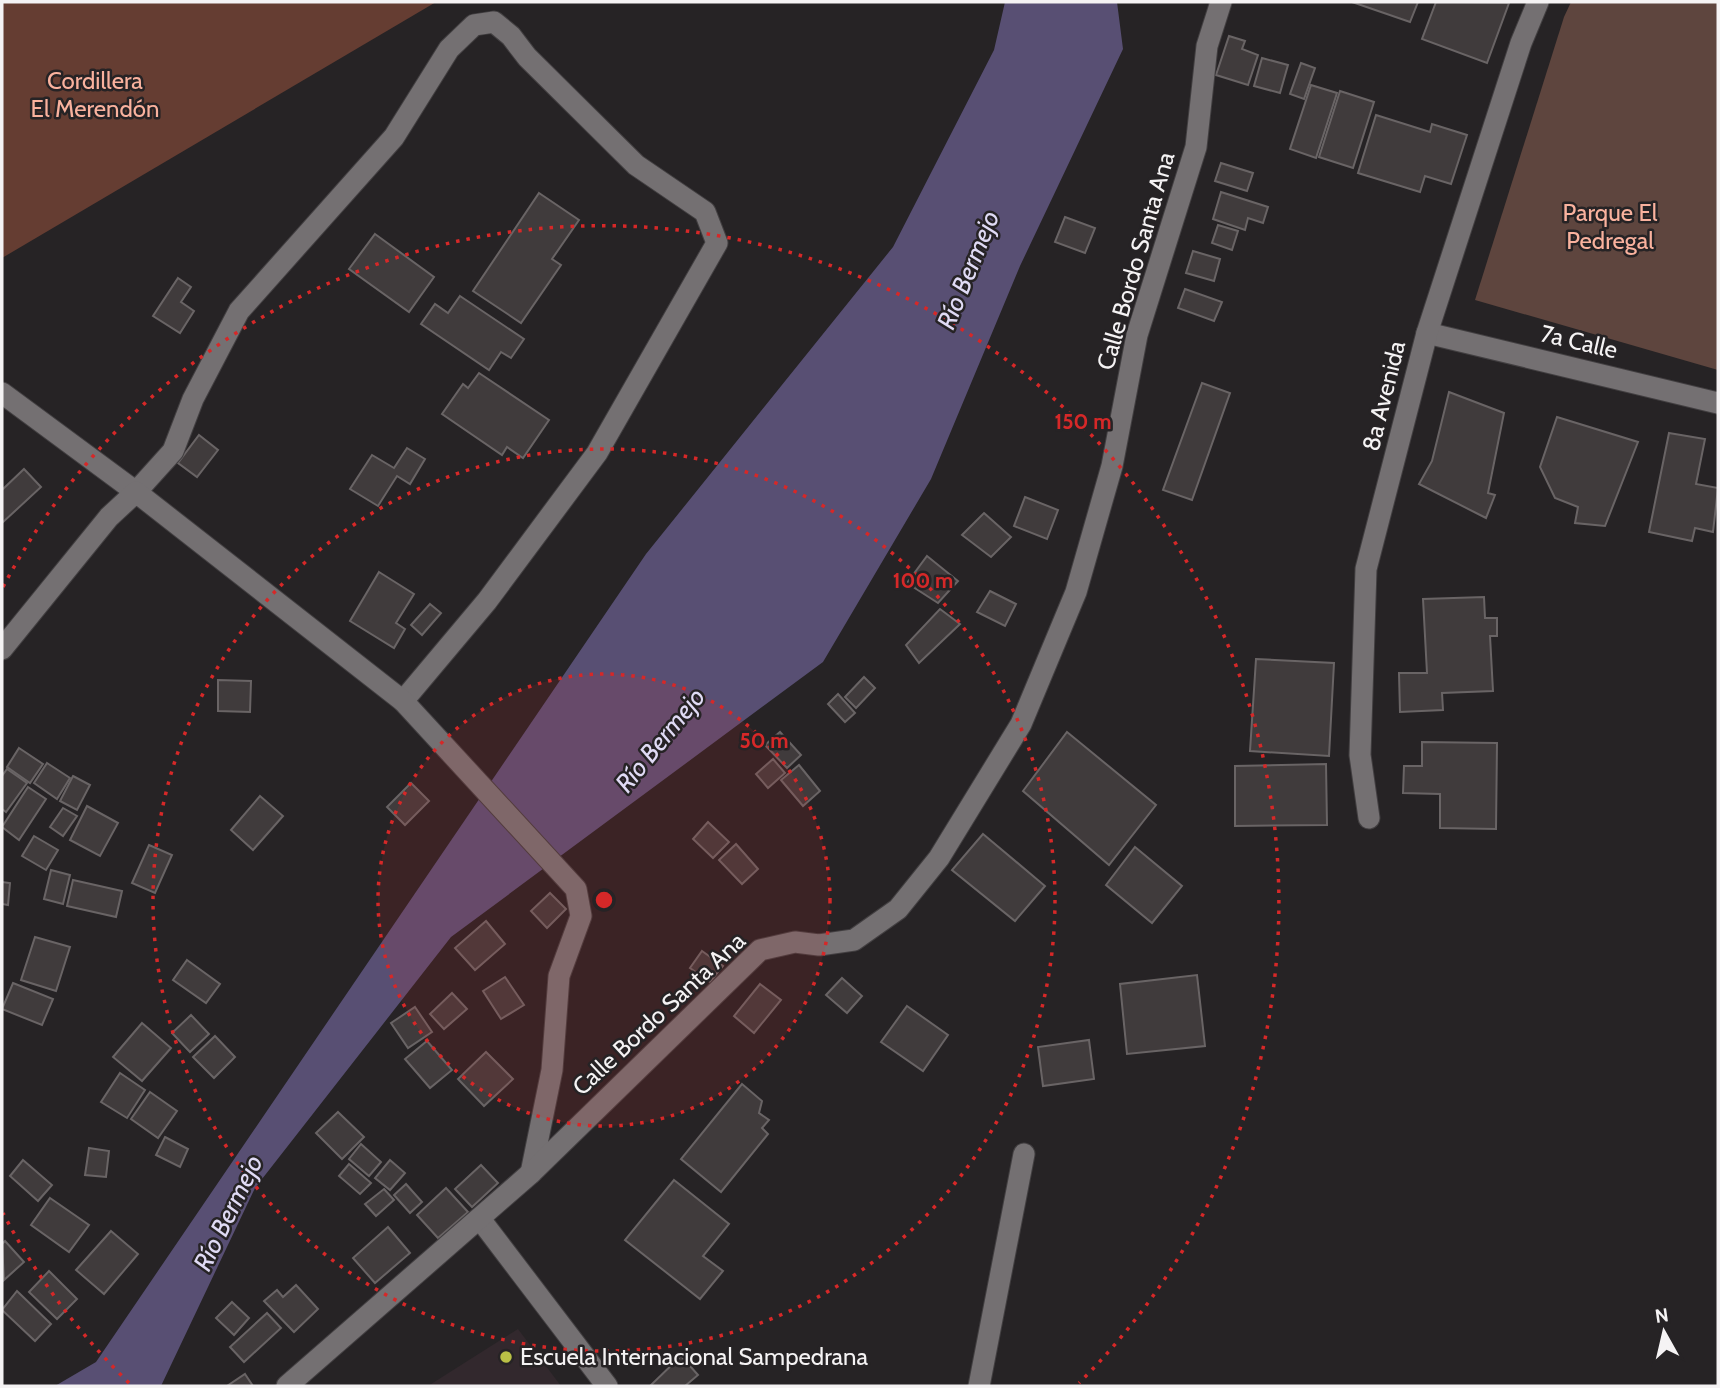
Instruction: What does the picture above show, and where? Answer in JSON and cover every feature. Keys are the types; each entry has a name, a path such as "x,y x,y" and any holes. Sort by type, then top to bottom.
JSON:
{"street":[{"name":"Calle Bordo Santa Ana","path":"287,1386 531,1173 760,950 795,942 819,945 854,940 898,909 939,859 1021,724 1076,592 1112,466 1137,335 1196,146 1207,46 1221,2"},
{"name":"8a Avenida","path":"1369,818 1360,755 1366,569 1427,333 1521,43 1538,2"},
{"path":"2,649 109,517 136,492 173,450 193,399 239,311 394,137 449,49 474,25 494,22 511,36 527,57 636,165 705,212 717,243 597,453 487,601 403,701"},
{"name":"7a Calle","path":"1427,333 1718,403"},
{"path":"2,393 136,492 403,701 576,889 581,916 559,976 552,1070 531,1173"},
{"path":"979,1386 1024,1154"},
{"path":"480,1219 607,1386"}],"shaded area":[{"name":"Escuela Internacional Sampedrana","path":"518,1329 561,1386 428,1386"}],"green space":[{"name":"Cordillera El Merendón","path":"2,2 436,2 2,258"},
{"name":"Parque El Pedregal","path":"1571,2 1718,2 1718,370 1475,300"}],"water":[{"name":"Río Bermejo","path":"1005,2 1117,2 1123,49 1020,266 931,479 823,662 451,937 255,1188 161,1386 55,1386 96,1362 646,554 893,247 994,50"}],"building":[{"path":"1352,2 1418,2 1410,22"},
{"path":"1436,2 1509,3 1487,63 1422,39"},
{"path":"1229,36 1245,41 1242,49 1258,55 1248,85 1216,75"},
{"path":"1262,58 1288,65 1280,93 1254,86"},
{"path":"1301,63 1315,68 1304,99 1290,94"},
{"path":"1311,85 1337,93 1316,158 1290,149"},
{"path":"1340,91 1374,102 1353,168 1319,157"},
{"path":"1376,115 1430,132 1432,124 1467,135 1451,184 1425,176 1420,192 1358,173"},
{"path":"1221,163 1253,173 1247,191 1215,181"},
{"path":"1221,192 1268,207 1263,223 1248,218 1245,230 1213,219"},
{"path":"539,193 579,220 552,259 561,265 521,323 473,291"},
{"path":"1065,217 1095,228 1085,253 1055,242"},
{"path":"1218,225 1238,231 1232,250 1212,243"},
{"path":"375,234 434,277 409,312 349,269"},
{"path":"1193,251 1220,259 1214,281 1186,273"},
{"path":"178,278 191,287 181,302 194,311 180,333 153,316"},
{"path":"1185,289 1222,302 1214,321 1178,308"},
{"path":"460,296 524,339 511,358 501,352 489,370 421,324 435,304 448,313"},
{"path":"479,373 549,420 523,458 507,447 502,455 442,414 463,384 468,388"},
{"path":"1202,383 1230,393 1192,500 1163,490"},
{"path":"1449,392 1504,413 1488,493 1495,495 1486,518 1419,484 1432,461"},
{"path":"1557,417 1638,442 1605,526 1575,523 1578,507 1555,498 1540,467"},
{"path":"1669,433 1705,439 1696,484 1718,488 1713,532 1695,528 1692,541 1649,532"},
{"path":"199,435 218,450 197,477 178,463"},
{"path":"407,448 425,459 410,484 397,476 378,506 350,489 372,455 394,468"},
{"path":"24,469 41,487 2,523 2,490"},
{"path":"1025,497 1058,510 1047,539 1014,526"},
{"path":"984,513 1011,537 991,557 962,535"},
{"path":"927,556 958,581 938,603 907,583"},
{"path":"379,572 414,594 396,623 405,629 394,648 350,621"},
{"path":"990,591 1016,604 1005,626 977,612"},
{"path":"1484,597 1485,618 1497,618 1497,636 1490,636 1493,691 1442,693 1443,710 1400,712 1399,673 1427,673 1423,599"},
{"path":"430,604 441,613 422,635 411,625"},
{"path":"940,609 960,624 919,663 906,645"},
{"path":"1256,659 1334,663 1329,756 1250,751"},
{"path":"864,677 875,688 856,708 845,697"},
{"path":"218,680 251,681 250,712 218,711"},
{"path":"838,694 855,713 845,722 828,704"},
{"path":"780,732 801,755 787,768 765,745"},
{"path":"1067,732 1156,805 1109,865 1023,791"},
{"path":"1422,742 1497,743 1496,829 1440,828 1440,794 1403,793 1404,766 1422,766"},
{"path":"19,748 43,764 30,783 7,767"},
{"path":"773,759 785,773 768,788 756,774"},
{"path":"47,763 70,778 57,799 34,783"},
{"path":"1326,764 1327,825 1235,826 1235,766"},
{"path":"799,765 820,791 803,806 781,780"},
{"path":"7,769 27,783 6,812 2,809 2,776"},
{"path":"73,776 90,785 77,810 60,801"},
{"path":"411,783 429,801 405,825 387,807"},
{"path":"28,787 46,799 19,840 2,827"},
{"path":"260,796 283,816 253,850 231,830"},
{"path":"87,806 118,823 100,856 70,840"},
{"path":"63,808 77,816 63,836 50,827"},
{"path":"708,822 729,842 713,858 693,839"},
{"path":"983,834 1045,886 1015,921 952,870"},
{"path":"34,836 58,850 46,870 22,856"},
{"path":"736,844 758,869 742,884 719,860"},
{"path":"149,845 172,855 155,893 132,883"},
{"path":"1135,847 1182,886 1152,923 1106,885"},
{"path":"51,870 70,875 63,904 44,899"},
{"path":"73,880 122,891 116,917 67,906"},
{"path":"2,882 10,883 8,905 2,904"},
{"path":"550,893 566,909 547,928 531,911"},
{"path":"486,921 505,944 475,970 455,948"},
{"path":"35,937 70,947 56,991 21,980"},
{"path":"702,951 723,966 710,982 690,968"},
{"path":"187,960 220,984 206,1003 173,980"},
{"path":"1197,975 1205,1046 1127,1054 1120,984"},
{"path":"505,977 524,1005 501,1019 483,991"},
{"path":"842,978 862,996 847,1013 826,995"},
{"path":"13,983 53,999 42,1025 2,1009"},
{"path":"760,984 781,1000 754,1033 734,1016"},
{"path":"452,993 467,1009 444,1029 430,1014"},
{"path":"907,1006 948,1035 923,1071 881,1042"},
{"path":"415,1007 432,1032 408,1048 391,1023"},
{"path":"191,1015 209,1034 190,1052 172,1033"},
{"path":"142,1023 171,1048 142,1081 113,1057"},
{"path":"215,1036 235,1057 214,1078 193,1057"},
{"path":"1089,1040 1094,1079 1043,1086 1038,1047"},
{"path":"427,1041 452,1070 430,1088 405,1059"},
{"path":"486,1052 513,1079 484,1106 458,1079"},
{"path":"120,1073 145,1090 127,1118 101,1102"},
{"path":"742,1084 762,1101 759,1113 769,1120 762,1128 768,1134 721,1192 681,1159"},
{"path":"150,1092 177,1111 158,1138 131,1119"},
{"path":"338,1112 364,1137 342,1159 316,1133"},
{"path":"165,1137 188,1149 180,1167 156,1155"},
{"path":"361,1144 381,1162 369,1176 349,1159"},
{"path":"89,1148 109,1151 106,1177 85,1175"},
{"path":"23,1160 52,1185 38,1201 10,1176"},
{"path":"390,1160 405,1173 390,1190 375,1178"},
{"path":"349,1164 371,1183 360,1194 339,1176"},
{"path":"481,1165 498,1183 472,1207 455,1189"},
{"path":"674,1180 729,1224 703,1256 723,1271 700,1299 625,1240"},
{"path":"406,1184 422,1202 410,1213 394,1195"},
{"path":"446,1188 468,1212 438,1238 417,1215"},
{"path":"384,1189 394,1200 376,1216 365,1204"},
{"path":"50,1198 89,1225 69,1252 31,1225"},
{"path":"388,1227 410,1253 375,1283 353,1258"},
{"path":"111,1231 138,1254 104,1294 76,1270"},
{"path":"5,1241 24,1262 4,1280 2,1244"},
{"path":"49,1271 77,1299 57,1319 29,1292"},
{"path":"296,1285 318,1309 294,1332 264,1301 277,1290 283,1297"},
{"path":"17,1291 51,1324 35,1341 2,1310"},
{"path":"232,1302 249,1318 234,1335 216,1318"},
{"path":"267,1313 281,1328 244,1362 230,1347"},
{"path":"681,1356 698,1375 685,1386 650,1386"},
{"path":"245,1374 253,1386 227,1386"}],"place":[{"name":"Escuela Internacional Sampedrana","path":"506,1357"}]}
